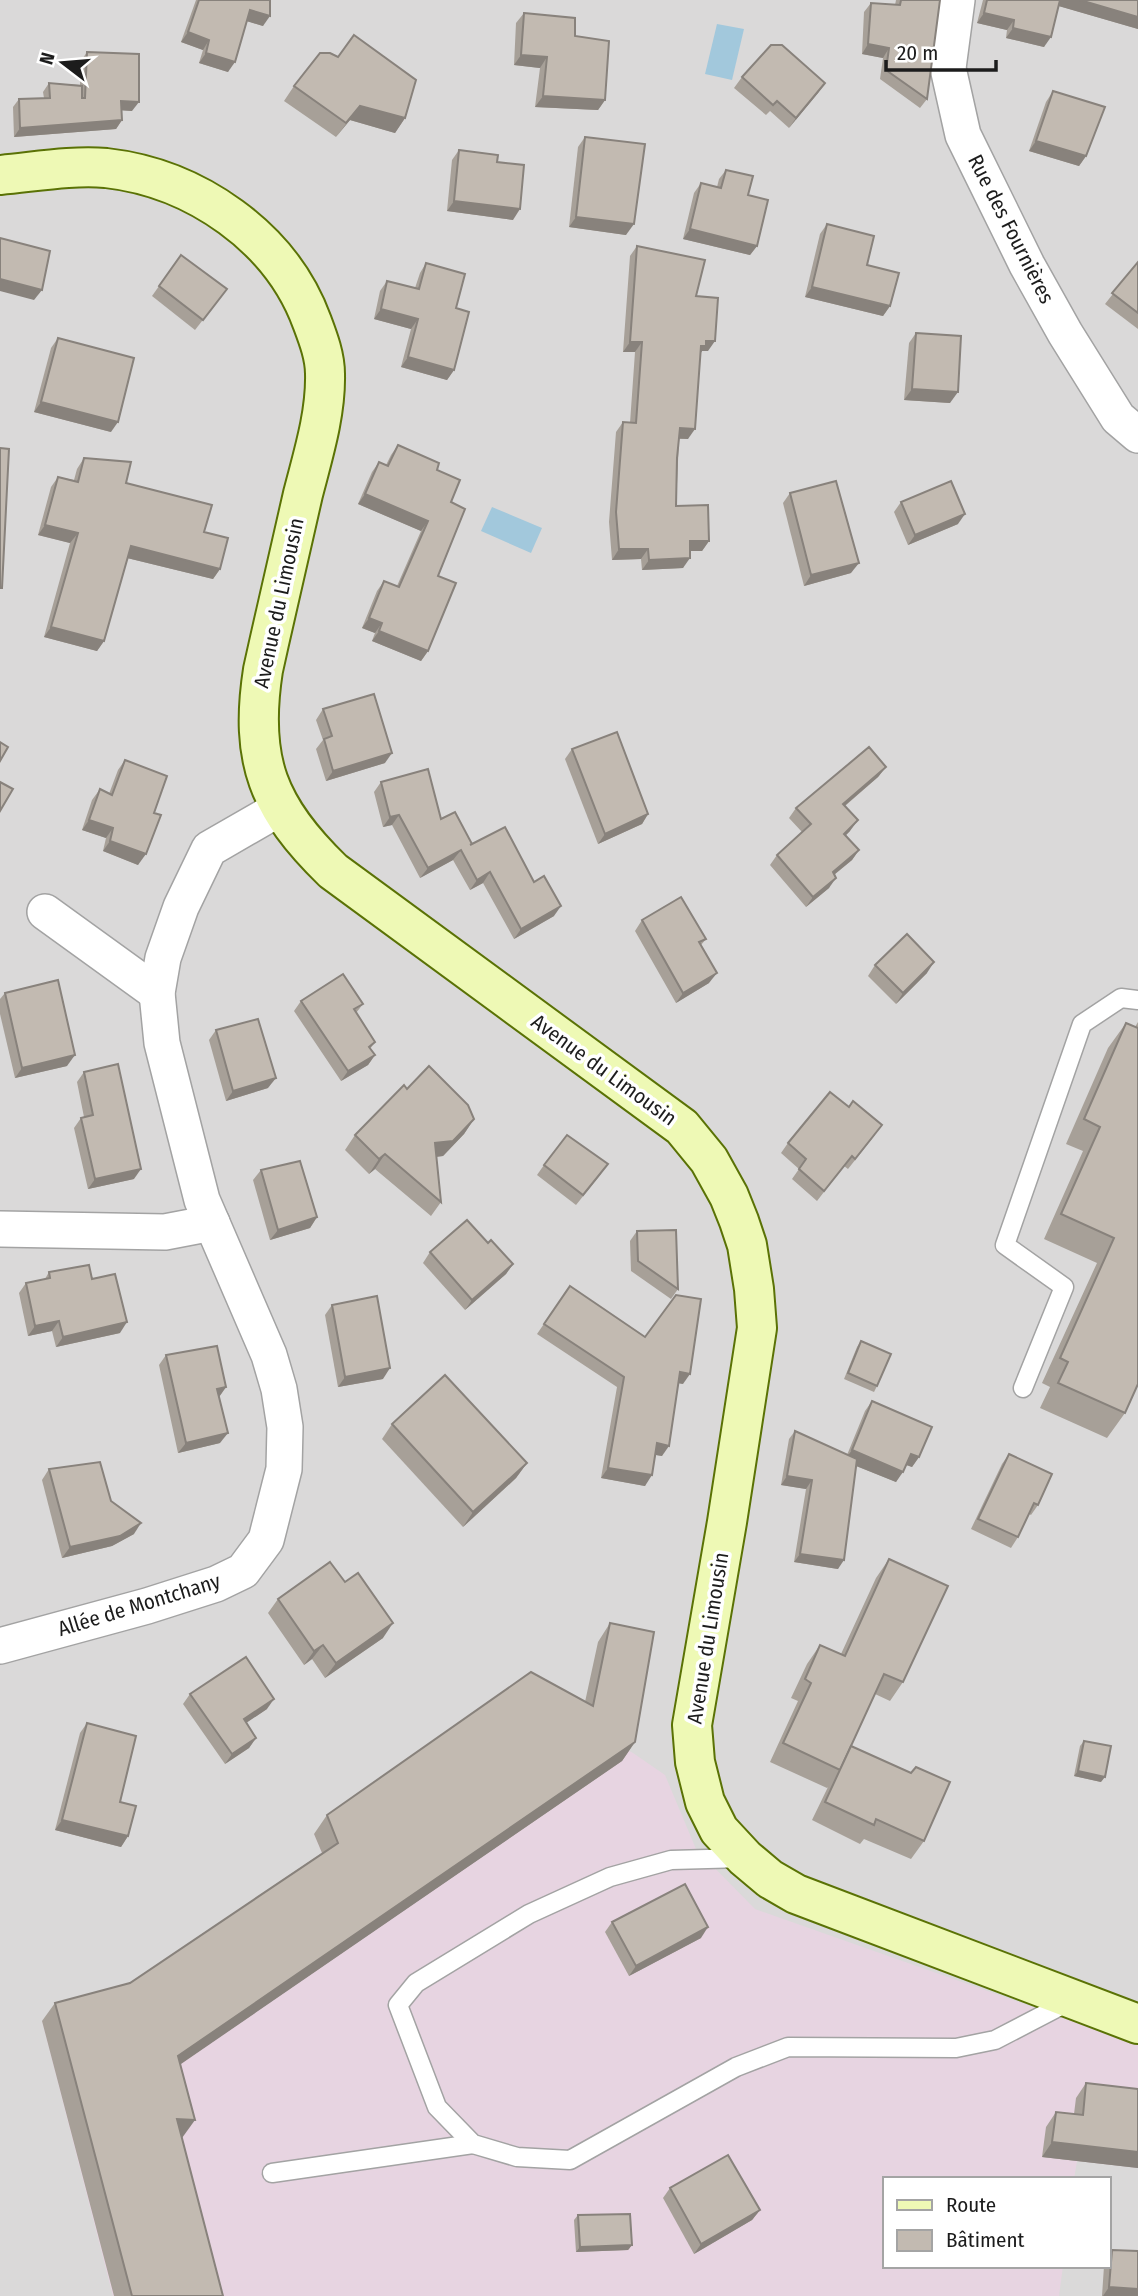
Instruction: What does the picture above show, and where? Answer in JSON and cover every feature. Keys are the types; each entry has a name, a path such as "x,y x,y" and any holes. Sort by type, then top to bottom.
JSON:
{"main road":[{"name":"Avenue du Limousin","path":"0,175 105,168 159,178 211,202 258,240 279,263 297,289 310,315 319,341 325,373 320,423 257,706 261,757 280,808 303,842 333,871 682,1127 709,1160 729,1196 747,1245 757,1328 692,1725 695,1762 705,1802 719,1830 770,1879 796,1894 1138,2024"}],"street":[{"name":"Rue des Fournières","path":"957,0 948,68 963,135 1027,265 1065,333 1118,418 1138,435"},
{"name":"Allée de Montchany","path":"0,1646 216,1584 243,1571 266,1539 284,1469 285,1427 279,1389 269,1355 202,1200 162,1043 157,993 163,958 181,907 209,849 280,808"},
{"path":"44,912 157,993"},
{"path":"0,1229 164,1232 212,1223"}],"lane":[{"path":"1023,1388 1064,1287 1005,1245 1082,1024 1121,998 1138,1000"},
{"path":"472,2144 438,2107 406,2030 398,2005 416,1983 529,1914 610,1877 671,1860 746,1858"},
{"path":"272,2173 472,2144 517,2157 570,2160 736,2067 788,2047 956,2048 995,2040 1073,1999"}],"shaded area":[{"path":"0,0 1138,0 1138,2296 0,2296"},
{"path":"518,1690 633,1753 665,1775 696,1849 755,1909 1138,2044 1138,2168 1077,2161 1074,2177 883,2177 883,2268 1063,2268 1059,2296 113,2296 42,2021 125,1996 325,1861 314,1834"}],"water":[{"path":"717,24 744,29 732,80 705,74"},
{"path":"492,507 542,528 531,553 481,531"}],"building":[{"path":"199,0 270,0 270,16 250,10 235,62 206,53 209,40 188,32"},
{"path":"901,0 940,0 927,99 886,70 889,48 868,44 871,3 900,5"},
{"path":"987,0 1060,0 1051,37 1013,28 1014,20 984,13"},
{"path":"1080,0 1138,0 1138,17"},
{"path":"524,13 575,18 575,36 609,41 605,100 543,96 547,57 521,55"},
{"path":"354,35 416,80 405,118 360,106 346,123 294,86 320,53 330,53 338,57"},
{"path":"771,45 782,45 825,83 796,118 777,101 773,105 742,77"},
{"path":"87,52 139,54 139,102 121,101 122,120 20,128 19,99 50,98 49,83 82,86 82,98 85,98"},
{"path":"1053,91 1105,107 1086,156 1036,141"},
{"path":"585,137 645,144 634,224 576,217"},
{"path":"459,150 498,155 497,162 524,165 520,209 454,201"},
{"path":"726,170 753,176 748,195 768,200 757,246 690,229 701,183 721,188"},
{"path":"827,224 874,236 867,265 899,273 890,306 812,287"},
{"path":"0,238 50,251 42,290 0,279"},
{"path":"637,246 705,260 696,296 718,298 715,341 706,341 706,346 701,346 695,429 680,428 676,506 708,505 709,541 690,541 690,558 649,560 648,549 619,549 616,512 623,422 636,423 642,342 630,342"},
{"path":"181,255 227,289 203,320 159,286"},
{"path":"1138,262 1138,313 1112,293"},
{"path":"426,263 465,274 456,308 469,312 454,370 408,357 418,319 381,309 387,281 419,289"},
{"path":"916,333 961,336 958,392 912,389"},
{"path":"58,338 134,358 118,422 41,402"},
{"path":"398,445 439,463 437,470 460,480 451,502 465,509 438,576 456,583 428,651 379,631 382,623 369,618 384,581 399,587 428,521 365,494 379,462 388,466"},
{"path":"0,448 9,449 2,588 0,588"},
{"path":"84,458 131,462 126,483 212,505 204,532 228,538 220,569 131,546 104,641 51,627 78,533 45,525 58,477 78,482"},
{"path":"836,481 859,563 811,575 790,493"},
{"path":"951,481 965,514 915,535 901,502"},
{"path":"374,694 392,753 333,771 324,739 332,736 323,709"},
{"path":"617,732 648,814 605,834 572,749"},
{"path":"0,742 8,747 0,761"},
{"path":"869,747 886,767 843,804 858,820 844,834 859,850 833,872 836,878 813,897 777,855 811,824 796,808"},
{"path":"125,760 167,776 154,813 161,815 146,854 110,841 113,828 89,820 100,789 112,795"},
{"path":"428,769 441,819 455,812 472,844 505,827 534,882 544,876 561,906 521,929 490,872 477,880 461,850 428,868 399,815 390,817 381,782"},
{"path":"0,782 13,789 0,811"},
{"path":"681,897 706,939 699,942 717,973 683,993 642,920"},
{"path":"907,934 934,962 903,993 875,965"},
{"path":"343,974 363,1004 354,1009 375,1042 369,1047 375,1055 348,1071 301,1001"},
{"path":"58,980 75,1055 22,1068 5,993"},
{"path":"258,1019 276,1078 233,1091 216,1030"},
{"path":"1126,1023 1138,1028 1138,1384 1125,1413 1058,1383 1068,1362 1060,1358 1114,1238 1061,1214 1100,1127 1084,1119"},
{"path":"118,1064 141,1169 95,1179 81,1118 93,1115 84,1072"},
{"path":"429,1066 468,1105 474,1119 453,1141 435,1143 441,1202 385,1154 379,1159 355,1135 404,1085 407,1089"},
{"path":"830,1092 849,1107 853,1101 882,1125 855,1159 852,1156 824,1191 799,1169 806,1159 788,1143"},
{"path":"567,1135 608,1164 583,1195 544,1165"},
{"path":"300,1161 317,1217 278,1230 261,1170"},
{"path":"467,1220 488,1243 491,1240 513,1264 472,1300 430,1252"},
{"path":"676,1230 678,1289 638,1261 637,1231"},
{"path":"89,1265 92,1279 115,1274 127,1322 63,1337 59,1321 35,1326 26,1283 50,1278 49,1272"},
{"path":"570,1286 645,1337 676,1295 701,1299 690,1374 680,1372 669,1446 657,1443 652,1475 608,1468 624,1377 544,1324"},
{"path":"377,1296 390,1368 345,1377 332,1305"},
{"path":"861,1341 891,1354 877,1386 848,1373"},
{"path":"217,1346 226,1387 217,1389 228,1433 186,1443 166,1355"},
{"path":"445,1375 527,1463 473,1512 392,1424"},
{"path":"872,1401 932,1427 919,1457 911,1454 903,1472 852,1450"},
{"path":"795,1431 857,1459 844,1560 800,1554 812,1480 787,1476"},
{"path":"1009,1454 1052,1474 1038,1505 1034,1503 1018,1537 978,1519"},
{"path":"100,1462 111,1501 141,1523 120,1536 70,1547 49,1469"},
{"path":"889,1559 948,1586 903,1682 884,1674 840,1770 783,1743 811,1683 805,1679 820,1645 845,1656"},
{"path":"330,1562 345,1582 358,1573 393,1623 336,1663 323,1645 314,1651 278,1599"},
{"path":"610,1623 654,1632 635,1742 178,2056 195,2120 177,2119 223,2296 132,2296 55,2003 130,1983 338,1843 327,1815 531,1672 593,1706"},
{"path":"246,1657 274,1699 244,1719 256,1738 232,1754 190,1694"},
{"path":"87,1723 136,1736 120,1802 136,1806 128,1836 62,1820"},
{"path":"1084,1741 1111,1746 1105,1777 1078,1771"},
{"path":"851,1746 911,1773 916,1767 950,1782 924,1841 876,1819 874,1825 825,1802"},
{"path":"685,1884 708,1927 636,1966 612,1922"},
{"path":"1086,2083 1138,2089 1138,2152 1052,2142 1056,2112 1083,2115"},
{"path":"728,2155 760,2210 701,2244 670,2188"},
{"path":"630,2214 632,2245 580,2247 578,2215"},
{"path":"1112,2250 1138,2251 1138,2289 1109,2287"}]}
